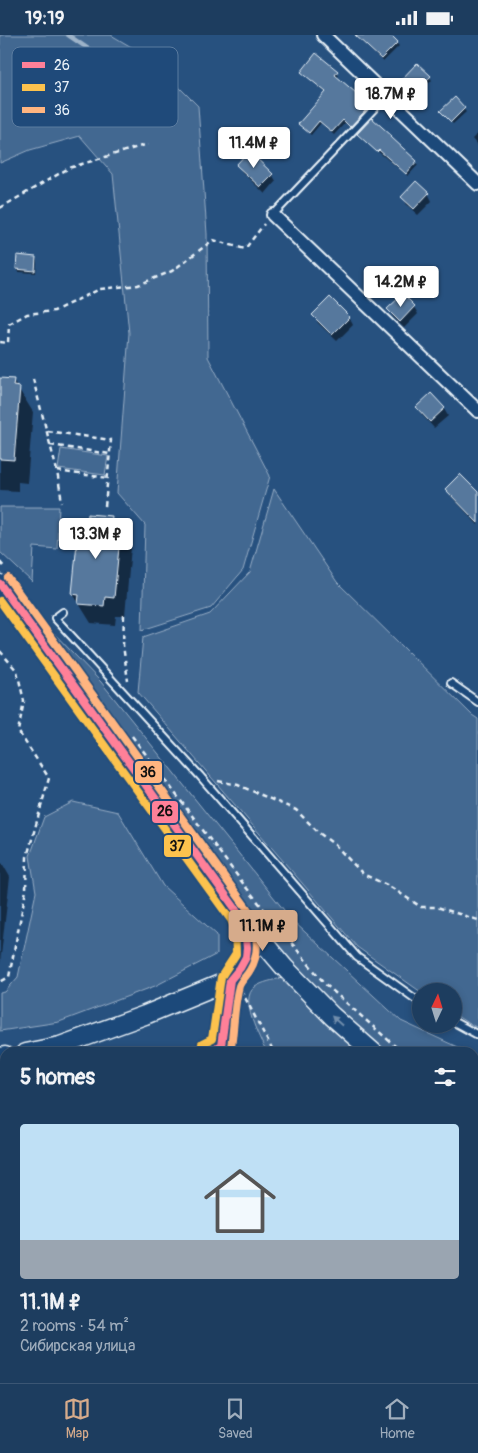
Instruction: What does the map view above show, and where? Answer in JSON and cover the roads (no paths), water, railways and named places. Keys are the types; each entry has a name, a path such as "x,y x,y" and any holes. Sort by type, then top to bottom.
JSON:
{"main road":[{"path":"3,577 240,915 284,967 332,1016 367,1047"},
{"path":"55,1047 145,1015 232,978 246,957 248,948 245,927 240,915"}],"street":[{"path":"323,35 478,184"},
{"path":"273,215 478,411"}],"lane":[{"path":"273,215 386,96"},
{"path":"63,612 55,618 200,776 357,957 412,997"},
{"path":"451,683 478,702"},
{"path":"219,1047 221,1046 232,978"},
{"path":"462,1026 478,1035"}],"waterway":[{"path":"68,35 86,47"}]}
